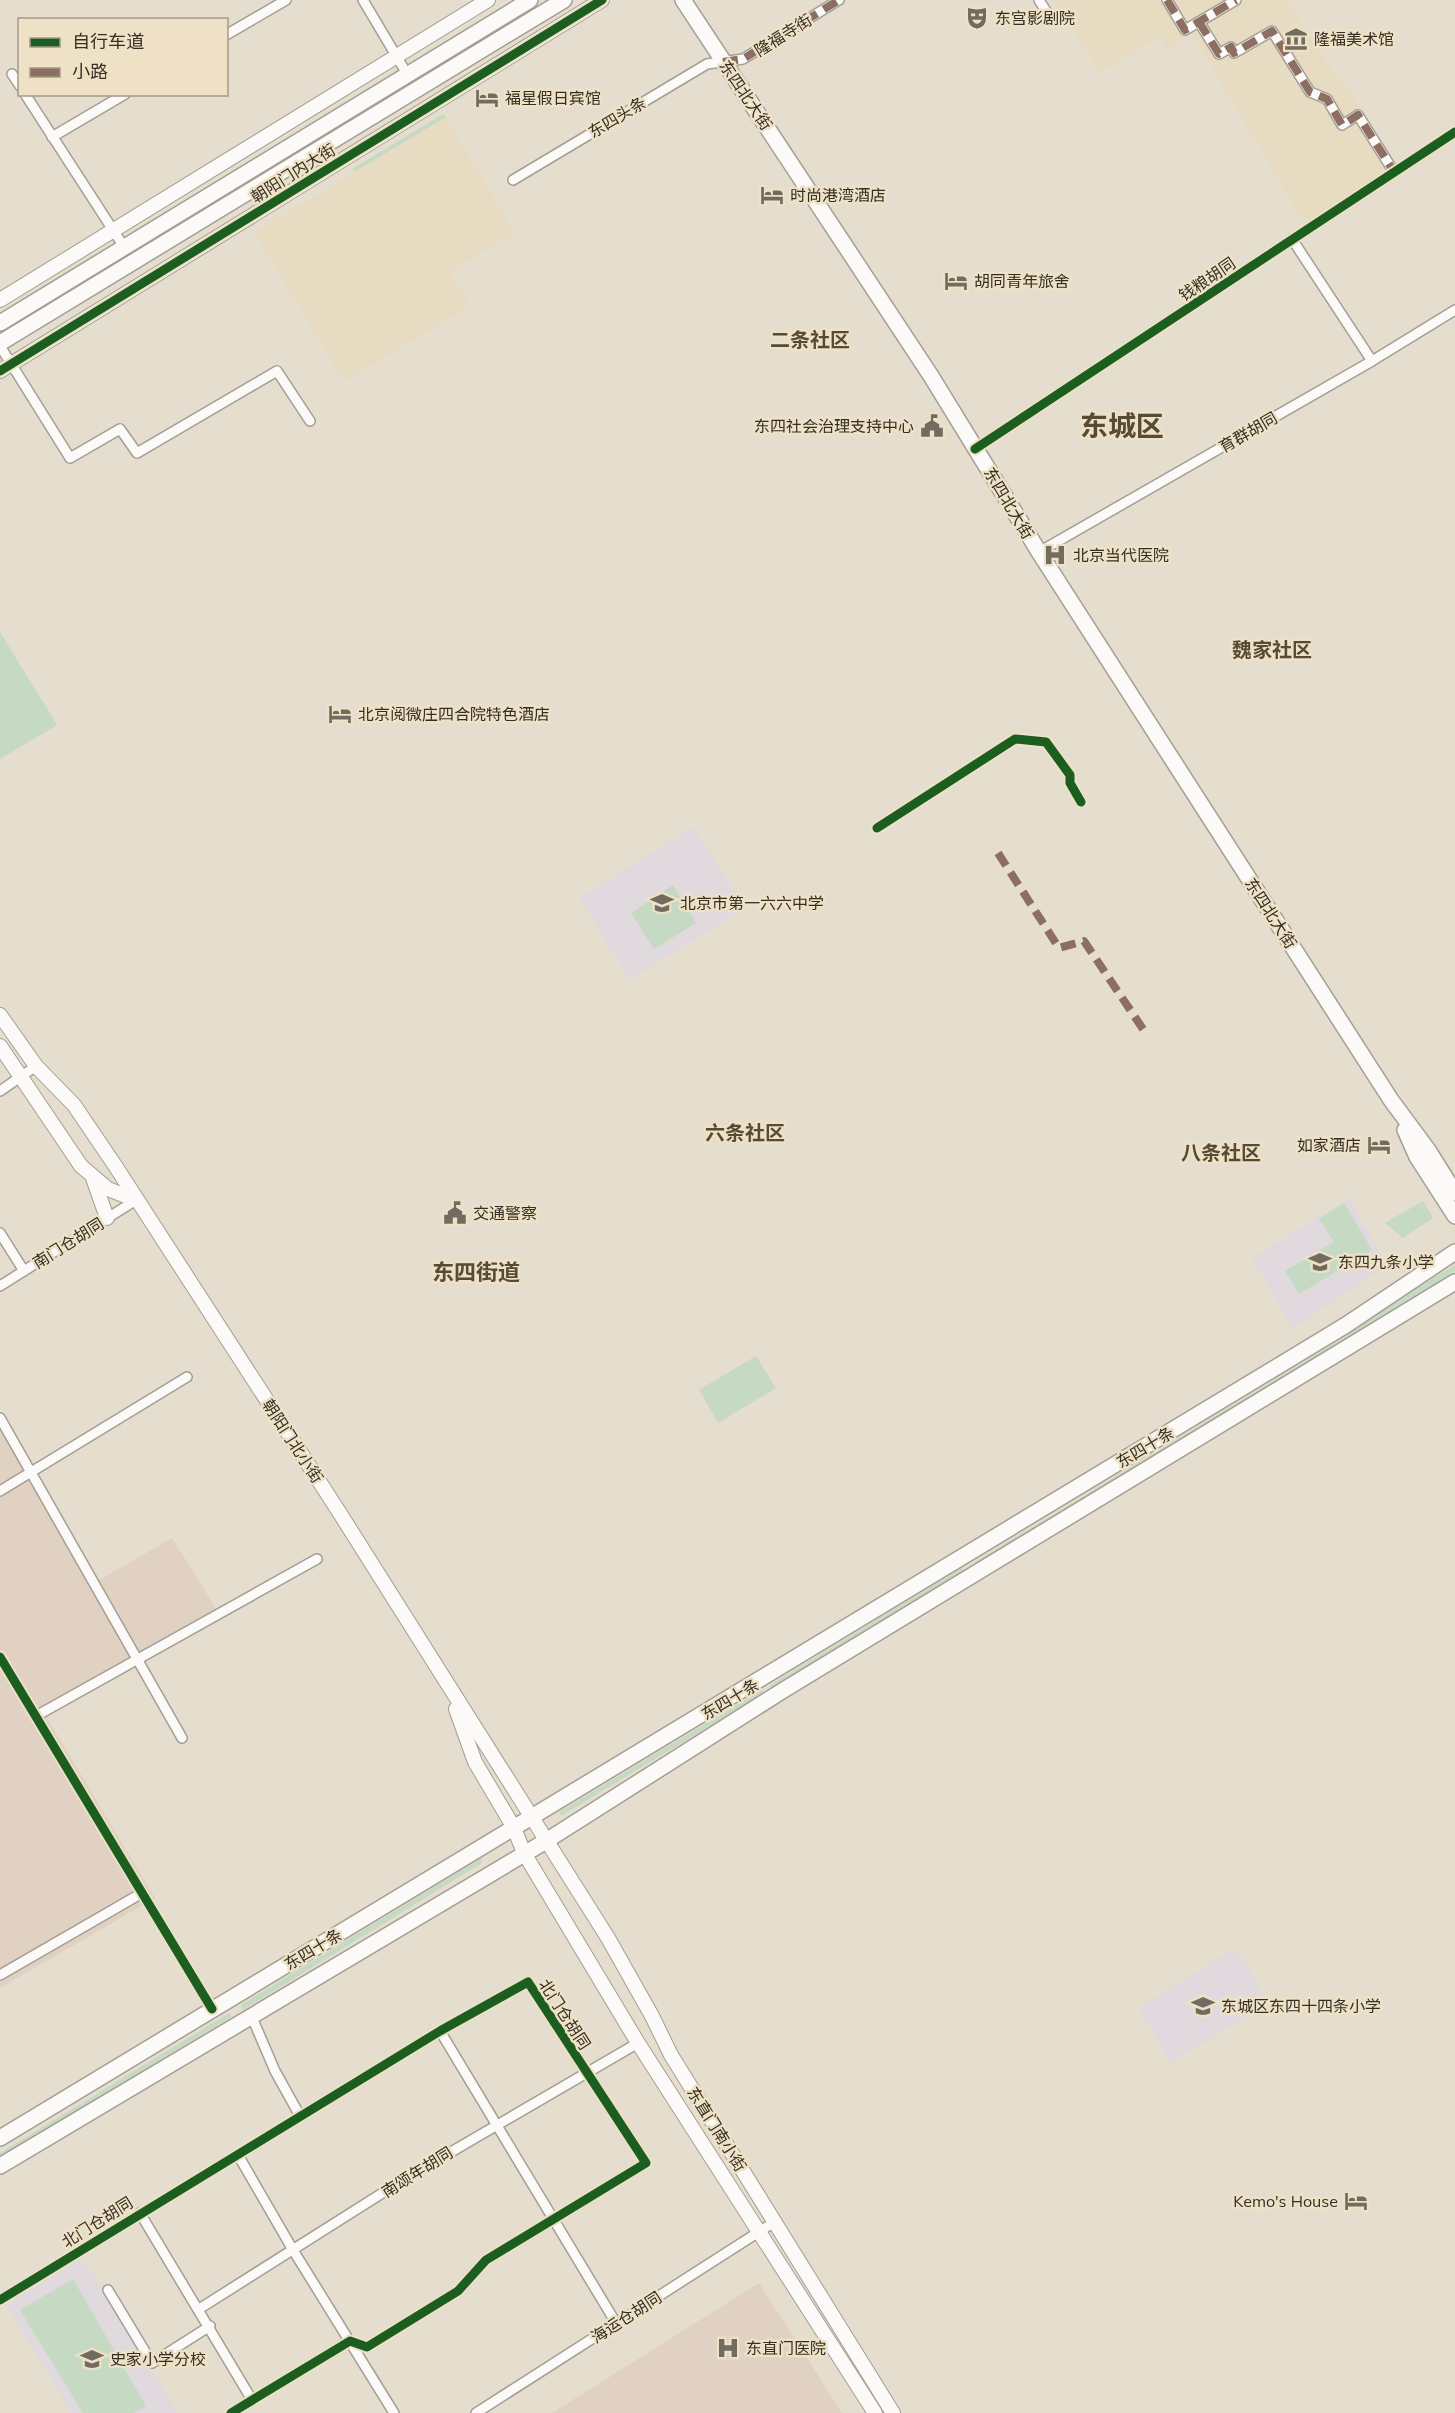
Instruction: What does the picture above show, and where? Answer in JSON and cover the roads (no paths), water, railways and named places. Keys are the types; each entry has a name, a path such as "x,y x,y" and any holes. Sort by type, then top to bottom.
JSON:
{"main road":[{"path":"0,300 488,0"},
{"name":"朝阳门内大街","path":"0,323 530,0"},
{"name":"朝阳门内大街","path":"0,345 564,0"},
{"name":"朝阳门内大街","path":"6,368 602,0"},
{"name":"东四北大街","path":"683,0 932,376 1039,552 1391,1100 1428,1150 1455,1193"},
{"name":"朝阳门北小街","path":"0,1015 36,1066 74,1105 532,1818"},
{"path":"0,1046 74,1158 108,1189 136,1200"},
{"name":"东四北大街","path":"1391,1100 1417,1157 1455,1216"},
{"path":"92,1176 102,1200 106,1218"},
{"name":"东四十条","path":"0,2138 1336,1331 1455,1252"},
{"name":"东四十条","path":"0,2166 546,1841 782,1691 1455,1282"},
{"name":"朝阳门北小街","path":"447,1685 475,1762 514,1828 524,1853"},
{"name":"东直门南小街","path":"532,1818 613,1948 652,2016 671,2055 893,2413"},
{"name":"东直门南小街","path":"524,1853 638,2043 874,2413"}],"street":[{"path":"228,34 286,0"},
{"path":"363,0 407,74"},
{"name":"隆福寺街","path":"723,63 742,59 839,0"},
{"path":"1039,0 1046,11"},
{"path":"1167,0 1185,30 1236,0"},
{"path":"1199,22 1219,54 1231,47 1234,53 1272,31 1310,92 1326,99 1342,124 1359,115 1394,172"},
{"name":"东四头条","path":"513,180 707,63 723,63"},
{"path":"12,74 18,83"},
{"path":"26,96 124,247"},
{"path":"52,137 122,96"},
{"name":"钱粮胡同","path":"975,449 1455,132"},
{"path":"1292,239 1372,361"},
{"name":"育群胡同","path":"1039,552 1372,361 1455,310"},
{"path":"0,345 6,368 70,458 120,429 136,453 277,371 310,421"},
{"path":"0,1092 36,1066"},
{"name":"南门仓胡同","path":"0,1286 136,1200"},
{"path":"0,1233 24,1271"},
{"path":"0,1491 187,1377"},
{"path":"0,1418 33,1472 182,1738"},
{"path":"36,1716 317,1559"},
{"path":"0,1657 212,2009"},
{"path":"0,1975 142,1893"},
{"name":"北门仓胡同","path":"0,2300 440,2031 528,1982 646,2163 486,2260 458,2291 367,2347 350,2342 231,2413"},
{"path":"251,2015 275,2071 300,2116"},
{"path":"440,2031 552,2221 616,2323"},
{"name":"南颂年胡同","path":"199,2309 496,2124 638,2043"},
{"path":"238,2155 293,2250 394,2413"},
{"path":"140,2213 210,2326 252,2400"},
{"name":"海运仓胡同","path":"481,2412 776,2222"},
{"path":"108,2290 152,2363 210,2326"}],"place":[{"name":"东宫影剧院","path":"977,18"},
{"name":"隆福美术馆","path":"1296,39"},
{"name":"福星假日宾馆","path":"487,98"},
{"name":"时尚港湾酒店","path":"772,195"},
{"name":"胡同青年旅舍","path":"956,281"},
{"name":"东四社会治理支持中心","path":"932,426"},
{"name":"北京当代医院","path":"1055,555"},
{"name":"北京阅微庄四合院特色酒店","path":"340,714"},
{"name":"北京市第一六六中学","path":"662,903"},
{"name":"如家酒店","path":"1379,1145"},
{"name":"交通警察","path":"455,1213"},
{"name":"东四九条小学","path":"1320,1262"},
{"name":"东城区东四十四条小学","path":"1203,2006"},
{"name":"Kemo's House","path":"1356,2201"},
{"name":"东直门医院","path":"728,2348"},
{"name":"史家小学分校","path":"92,2359"}],"district":[{"name":"二条社区","path":"810,340"},
{"name":"东城区","path":"1122,426"},
{"name":"魏家社区","path":"1272,650"},
{"name":"六条社区","path":"745,1133"},
{"name":"八条社区","path":"1221,1153"},
{"name":"东四街道","path":"476,1272"}]}
